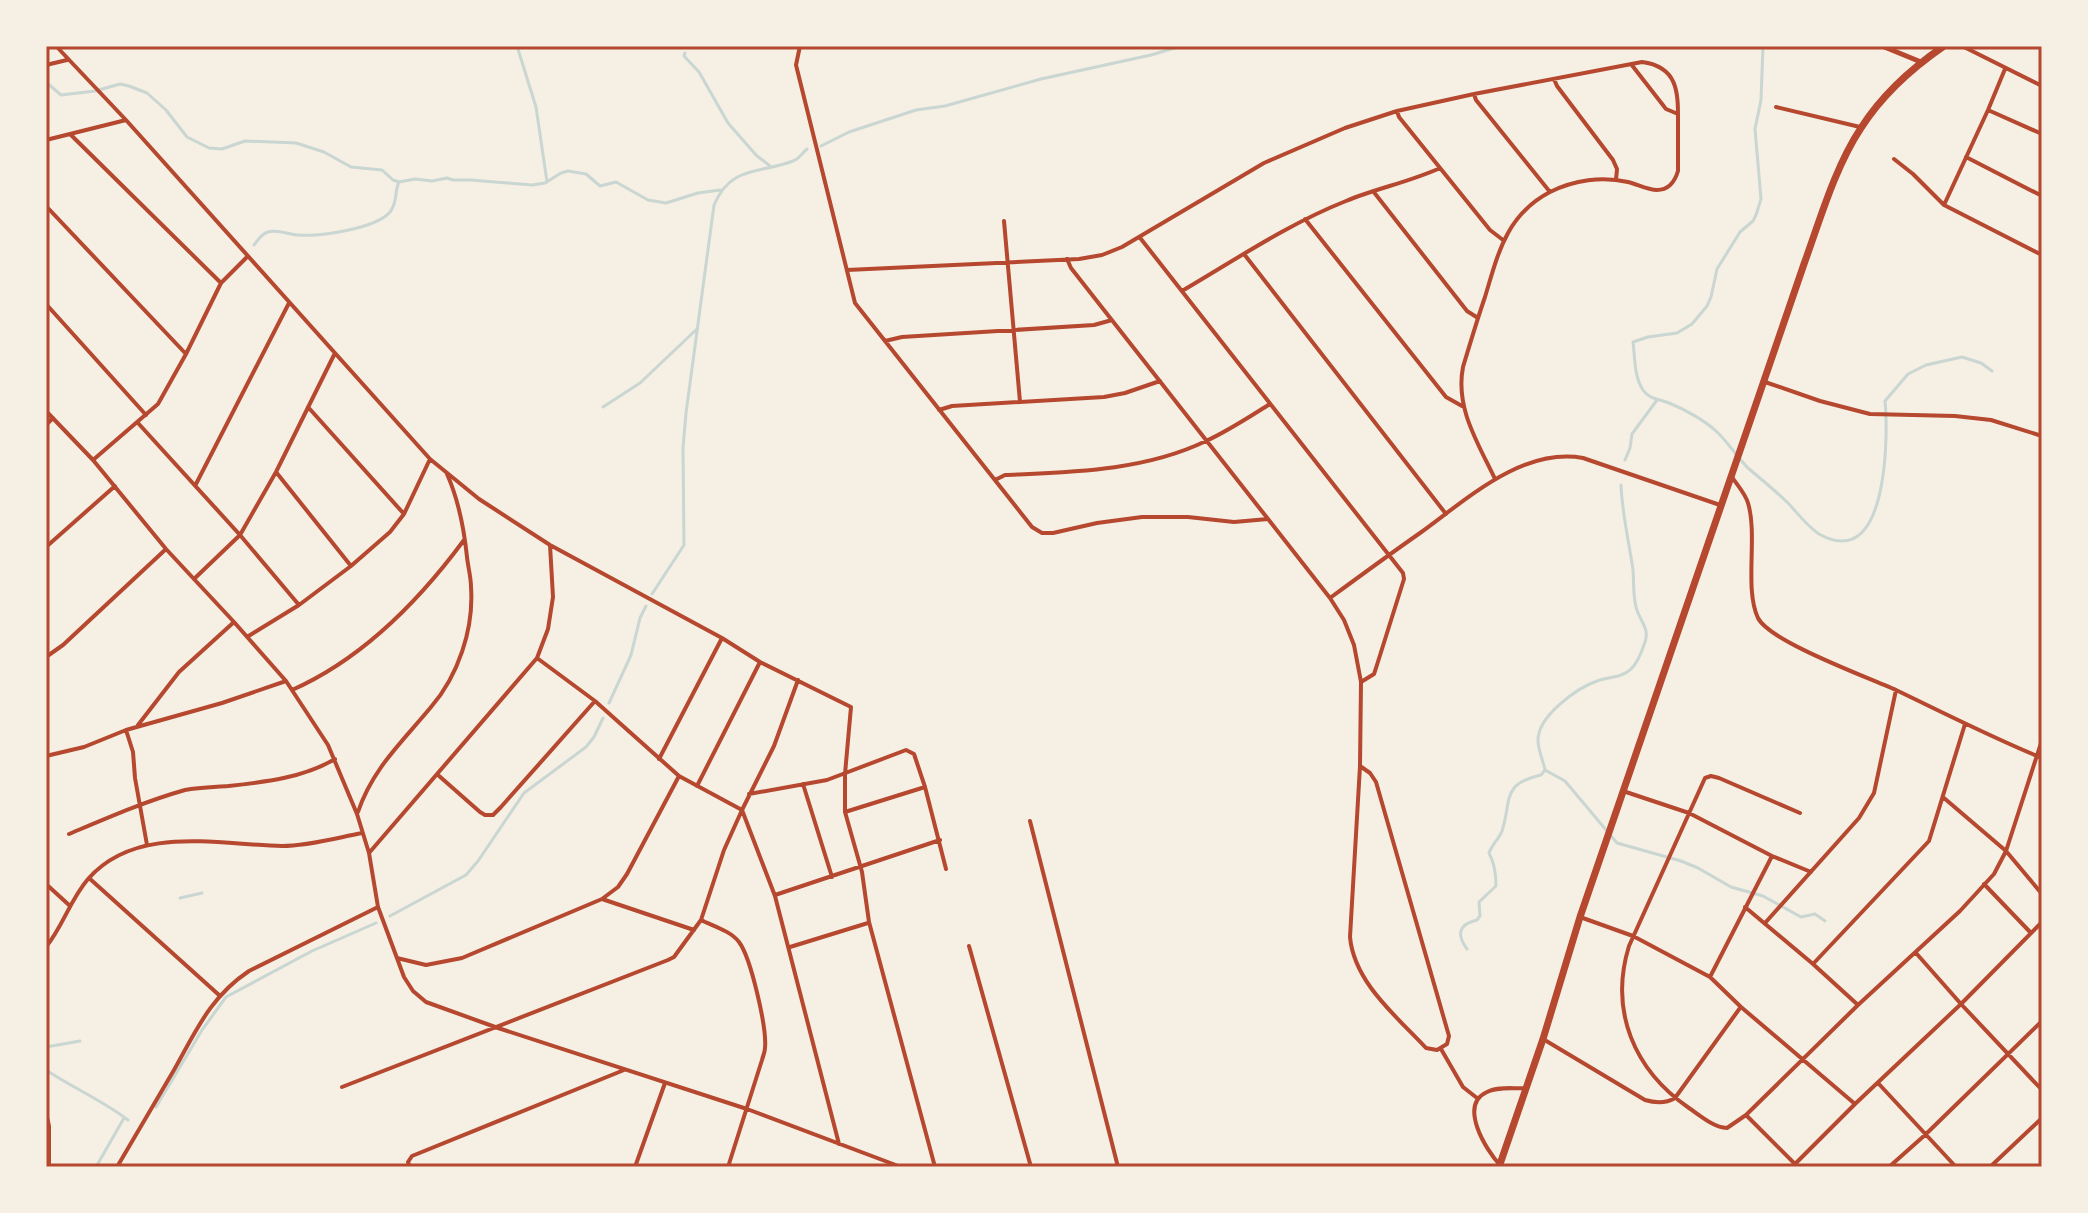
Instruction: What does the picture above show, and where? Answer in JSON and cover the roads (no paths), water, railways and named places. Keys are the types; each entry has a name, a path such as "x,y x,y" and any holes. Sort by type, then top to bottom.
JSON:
{"main road":[{"path":"1500,1166 1580,917 1832,189 1861,127 1878,105 1921,62 1944,46"}],"street":[{"path":"56,46 430,459 479,499 550,545 722,638 760,662 851,707 845,812 860,867 869,922 935,1167"},
{"path":"800,46 796,65 855,303 1032,527 1047,534 1142,517 1188,517 1234,522 1268,519"},
{"path":"1882,46 1921,62"},
{"path":"1962,46 2042,86"},
{"path":"46,65 69,60"},
{"path":"847,270 1102,255 1140,238 1278,157 1345,128 1397,111 1474,94 1649,63 1668,74 1676,88 1678,171 1674,181 1665,188 1655,190 1616,180 1578,182 1550,192 1535,202 1518,217 1503,240 1461,377 1462,406 1495,479"},
{"path":"1631,64 1666,109 1678,114"},
{"path":"1944,205 2005,69"},
{"path":"1553,79 1613,160 1617,169 1616,180"},
{"path":"1474,94 1550,192"},
{"path":"1776,107 1861,127"},
{"path":"1988,110 2042,134"},
{"path":"1397,111 1490,230 1503,240"},
{"path":"46,140 126,120"},
{"path":"71,135 221,283"},
{"path":"1966,157 2042,196"},
{"path":"1894,159 1944,205 2042,255"},
{"path":"1182,291 1305,219 1372,191 1440,168"},
{"path":"1372,191 1467,311 1478,318"},
{"path":"46,206 186,354"},
{"path":"1305,219 1446,397 1462,406"},
{"path":"1004,221 1020,402"},
{"path":"1140,238 1403,573 1404,579 1374,674 1361,682"},
{"path":"1244,254 1446,514"},
{"path":"93,460 158,404 221,283 248,256"},
{"path":"1067,259 1344,620 1354,645 1361,682 1360,766 1350,937 1352,954 1367,983 1426,1048 1433,1051 1441,1049 1447,1044 1449,1036 1373,777 1360,766"},
{"path":"196,484 289,303"},
{"path":"46,304 146,415"},
{"path":"885,341 902,337 1094,325 1112,320"},
{"path":"194,579 240,535 276,472 335,353"},
{"path":"939,410 952,406 1104,397 1160,381"},
{"path":"1765,382 1870,414 1991,420 2042,436"},
{"path":"995,480 1005,475 1100,469 1173,454 1206,441 1270,404"},
{"path":"308,407 404,514"},
{"path":"46,411 93,460 166,549 286,681 328,745 363,833 378,907 404,977 413,991 426,1002 498,1028 747,1109 901,1167"},
{"path":"46,425 53,418"},
{"path":"138,423 196,484 299,605"},
{"path":"1330,598 1495,479 1541,459 1575,457 1722,506"},
{"path":"247,637 299,605 390,532 404,514 430,459"},
{"path":"276,472 351,566"},
{"path":"357,814 374,775 432,707 444,690 463,649 472,589 459,508 447,473"},
{"path":"1732,477 1748,504 1753,599 1758,619 1768,630 1826,660 2042,758"},
{"path":"46,547 115,486"},
{"path":"292,690 342,661 395,620 437,576 465,538"},
{"path":"369,853 537,658 548,629 553,597 550,545"},
{"path":"46,657 63,645 166,549"},
{"path":"137,727 179,672 234,622"},
{"path":"659,759 722,638"},
{"path":"537,658 595,701 679,776 742,810 775,896 790,947 839,1144"},
{"path":"697,786 760,662"},
{"path":"342,1087 674,957 701,920 724,850 774,746 798,680"},
{"path":"46,756 84,747 126,730 286,681"},
{"path":"1765,923 1859,818 1874,793 1896,690"},
{"path":"438,775 485,815 493,815 595,701"},
{"path":"1813,964 1929,841 1965,724"},
{"path":"126,730 133,752 147,845"},
{"path":"1800,813 1711,776 1705,778 1633,936 1622,975 1623,1016 1639,1056 1675,1098 1712,1124 1727,1128 1746,1115 1960,911 2001,865 2042,740"},
{"path":"749,794 827,780 906,750 914,754 946,869"},
{"path":"69,834 188,790 294,776 320,768 335,759"},
{"path":"397,958 426,965 462,958 602,899 618,887 627,874 679,776"},
{"path":"803,784 832,877"},
{"path":"845,812 925,787"},
{"path":"1623,791 1689,813 1772,856 1811,872"},
{"path":"1943,797 2006,851 2042,894"},
{"path":"1030,821 1118,1167"},
{"path":"46,947 69,905 89,878 117,856 147,845 208,840 283,846 363,833"},
{"path":"775,896 940,840"},
{"path":"1710,977 1772,856"},
{"path":"89,878 219,995"},
{"path":"46,884 69,905"},
{"path":"1984,884 2031,933"},
{"path":"602,899 694,930"},
{"path":"117,1167 219,995 249,971 378,907"},
{"path":"1745,907 1858,1005"},
{"path":"1580,917 1633,936 1710,977 1855,1104"},
{"path":"701,920 736,939 741,945 748,959 758,1000 765,1047 728,1167"},
{"path":"790,947 869,922"},
{"path":"1746,1115 1796,1165 2042,922"},
{"path":"969,946 1031,1167"},
{"path":"1916,953 2042,1090"},
{"path":"1543,1039 1645,1100 1665,1102 1675,1098 1741,1007"},
{"path":"1889,1167 2042,1021"},
{"path":"1441,1049 1463,1087 1478,1098"},
{"path":"409,1165 412,1156 626,1069"},
{"path":"633,1166 666,1082"},
{"path":"1878,1083 1956,1167"},
{"path":"1500,1166 1490,1155 1474,1119 1474,1109 1478,1098 1491,1090 1526,1088"},
{"path":"46,1113 50,1135 49,1167"},
{"path":"1990,1167 2042,1118"}],"waterway":[{"path":"517,46 536,107 547,182"},
{"path":"821,146 849,132 916,110 945,106 1041,79 1181,46"},
{"path":"1763,46 1761,100 1755,129 1761,199 1756,215 1740,232 1717,269 1707,306 1692,324 1677,333 1633,342 1636,373 1645,393 1681,408 1711,427 1748,468 1819,534 1842,541 1857,536 1869,523 1877,505 1885,459 1885,401 1908,374 1926,365 1962,357 1981,363 1992,371"},
{"path":"685,53 684,56 699,72 728,123 770,166"},
{"path":"46,82 61,95 120,84 147,93 166,110 187,137 209,148 222,149 245,141 296,143 324,152 351,167 382,170 399,182 447,178 532,185 545,183 568,171 586,174 600,186 616,182 648,200 666,203 720,190"},
{"path":"652,594 684,545 683,448 686,413 714,205 721,192 738,177 793,161 807,149"},
{"path":"254,245 263,234 272,231 320,234 373,223 390,212 399,182"},
{"path":"603,407 640,383 698,328"},
{"path":"1625,460 1632,434 1657,400"},
{"path":"1545,770 1538,740 1544,722 1551,713 1570,696 1589,685 1627,672 1638,660 1645,642 1645,628 1635,603 1621,485"},
{"path":"609,703 631,655 646,606"},
{"path":"390,916 466,875 524,793 586,747 603,718"},
{"path":"1545,770 1565,781 1617,843 1681,861 1731,887 1763,896 1801,917 1815,914 1825,921"},
{"path":"1467,949 1461,939 1461,930 1466,924 1477,920 1480,916 1479,902 1496,886 1489,853 1502,831 1510,795 1519,783 1541,775 1545,770"},
{"path":"180,898 202,893"},
{"path":"156,1107 202,1030 226,997 312,951 376,923"},
{"path":"46,1047 80,1041"},
{"path":"46,1070 128,1120"},
{"path":"96,1167 124,1118"}]}
